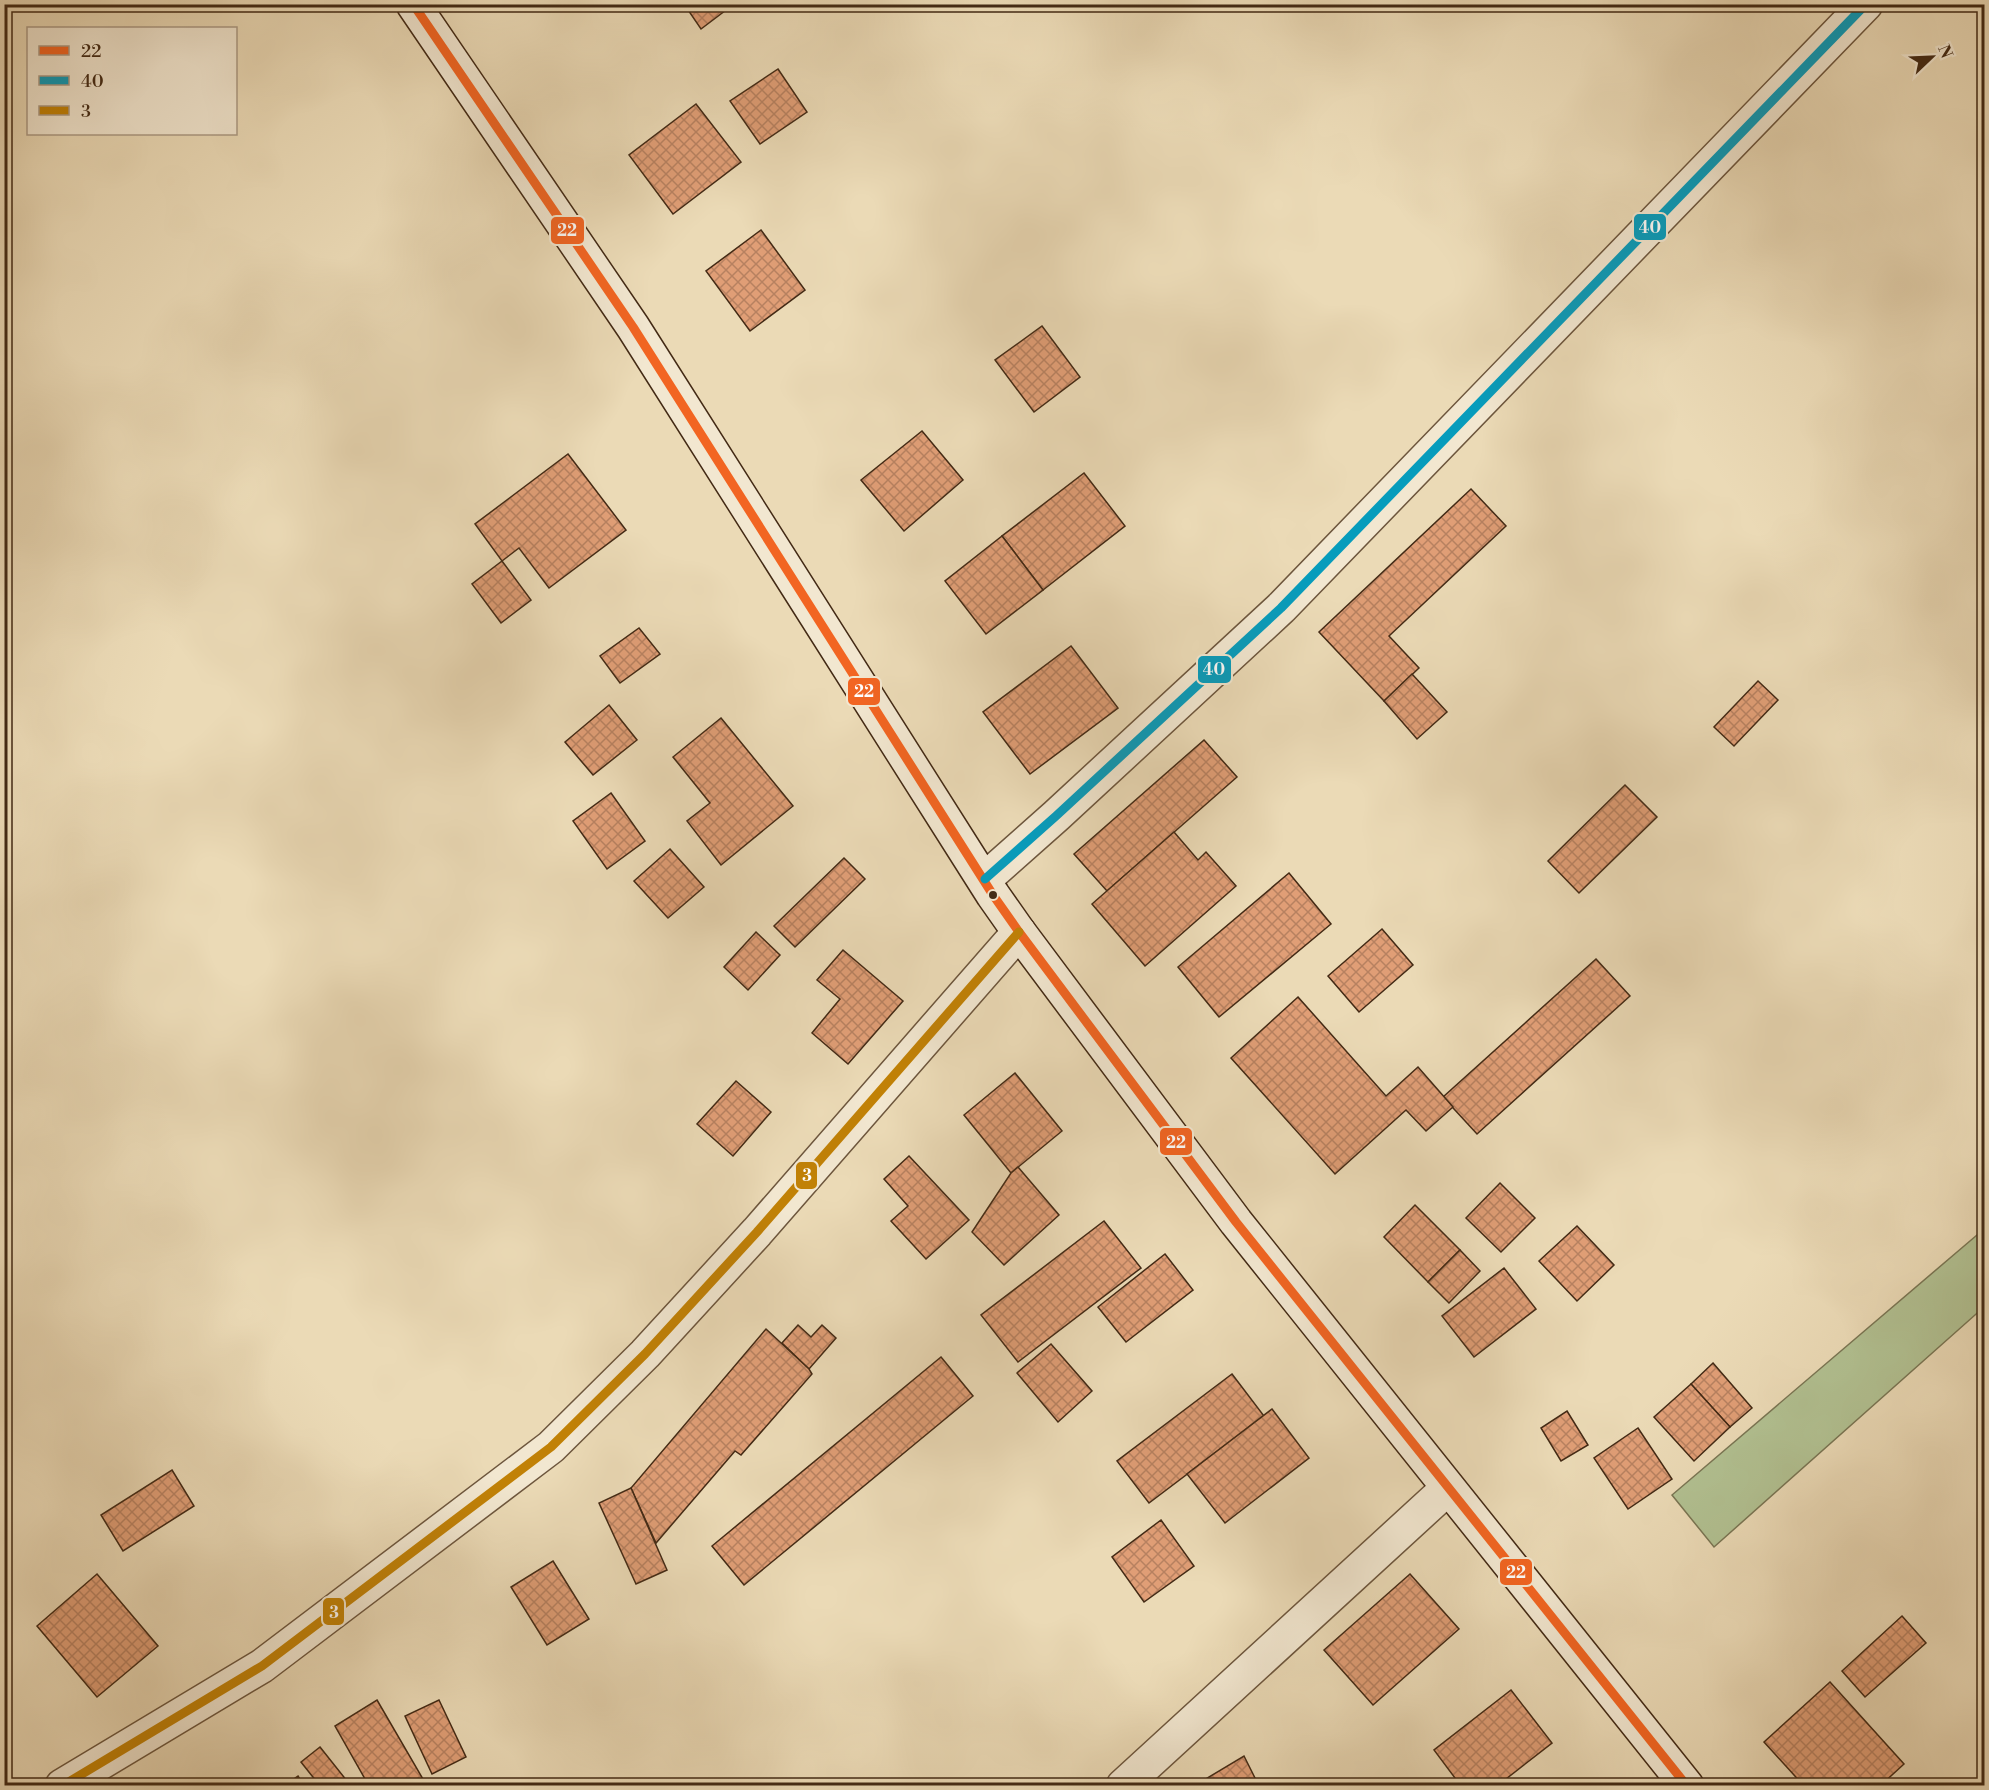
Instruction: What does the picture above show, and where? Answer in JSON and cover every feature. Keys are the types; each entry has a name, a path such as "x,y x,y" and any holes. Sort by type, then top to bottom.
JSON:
{"street":[{"path":"413,4 633,327 985,879 993,895 1019,932 1236,1222 1686,1785"},
{"path":"985,879 1281,608 1866,4"},
{"path":"62,1785 262,1666 551,1447 645,1354 757,1232 1019,932"},
{"path":"1123,1785 1448,1488"}],"green space":[{"path":"1984,1229 1984,1307 1714,1547 1672,1495"}],"building":[{"path":"684,4 734,4 701,29"},
{"path":"778,69 807,112 760,144 730,101"},
{"path":"696,104 741,162 673,214 629,155"},
{"path":"761,230 805,290 750,331 706,271"},
{"path":"1042,326 1080,377 1034,412 995,360"},
{"path":"922,431 963,480 904,531 861,480"},
{"path":"568,454 626,530 549,588 519,548 502,561 475,524"},
{"path":"1084,473 1125,526 1043,590 1002,536"},
{"path":"1471,489 1506,526 1389,636 1419,668 1384,701 1319,632"},
{"path":"1002,536 1043,590 986,634 945,581"},
{"path":"502,561 531,600 501,623 472,584"},
{"path":"639,628 660,654 620,683 600,656"},
{"path":"1071,646 1118,708 1030,774 983,712"},
{"path":"1412,674 1447,712 1417,739 1384,701"},
{"path":"1758,681 1778,700 1734,746 1714,727"},
{"path":"609,705 637,740 593,775 565,742"},
{"path":"721,718 793,806 721,865 687,821 710,803 673,757"},
{"path":"1204,740 1237,777 1107,891 1074,854"},
{"path":"1625,785 1657,817 1579,893 1548,861"},
{"path":"611,793 645,841 607,869 573,821"},
{"path":"1174,832 1198,860 1206,852 1236,886 1145,966 1092,904"},
{"path":"670,849 704,887 668,918 634,881"},
{"path":"844,858 865,879 795,947 774,926"},
{"path":"1289,873 1331,924 1219,1017 1178,967"},
{"path":"1382,929 1413,965 1359,1012 1328,976"},
{"path":"756,932 780,955 748,990 724,967"},
{"path":"843,950 903,1001 848,1064 812,1033 840,999 817,980"},
{"path":"1596,959 1630,996 1477,1134 1443,1097"},
{"path":"1298,997 1386,1096 1418,1067 1453,1107 1426,1131 1406,1110 1335,1174 1231,1058"},
{"path":"1015,1073 1062,1131 1011,1173 964,1115"},
{"path":"736,1081 771,1112 733,1156 697,1124"},
{"path":"909,1156 969,1220 926,1259 891,1221 908,1206 884,1179"},
{"path":"1018,1167 1059,1215 1004,1265 972,1232 1011,1173"},
{"path":"1500,1183 1535,1218 1501,1252 1466,1218"},
{"path":"1415,1205 1460,1250 1428,1282 1384,1237"},
{"path":"1104,1221 1141,1268 1018,1362 981,1315"},
{"path":"1577,1226 1614,1265 1577,1301 1539,1261"},
{"path":"1460,1250 1480,1271 1449,1303 1428,1282"},
{"path":"1165,1254 1193,1290 1126,1342 1098,1307"},
{"path":"1504,1268 1536,1309 1474,1357 1442,1316"},
{"path":"798,1325 811,1337 822,1325 836,1338 809,1369 782,1343"},
{"path":"766,1329 812,1374 741,1455 735,1451 656,1543 631,1488"},
{"path":"1051,1344 1092,1391 1058,1422 1017,1373"},
{"path":"941,1357 973,1396 744,1585 712,1546"},
{"path":"1713,1363 1752,1408 1730,1427 1691,1384"},
{"path":"1232,1374 1264,1416 1149,1503 1117,1461"},
{"path":"1691,1384 1730,1427 1694,1461 1654,1417"},
{"path":"1272,1409 1309,1458 1225,1523 1187,1474"},
{"path":"1567,1411 1588,1445 1561,1461 1541,1428"},
{"path":"1638,1428 1672,1479 1628,1509 1594,1458"},
{"path":"172,1470 194,1506 123,1551 101,1515"},
{"path":"631,1488 667,1570 636,1584 599,1503"},
{"path":"1161,1520 1194,1566 1144,1602 1112,1557"},
{"path":"553,1561 589,1619 547,1645 511,1587"},
{"path":"97,1574 158,1646 97,1697 37,1626"},
{"path":"1410,1574 1459,1629 1373,1705 1324,1650"},
{"path":"1902,1616 1926,1643 1865,1697 1842,1671"},
{"path":"1830,1682 1904,1764 1880,1786 1804,1786 1764,1742"},
{"path":"1511,1690 1552,1743 1497,1786 1461,1786 1434,1750"},
{"path":"377,1700 427,1786 369,1786 335,1726"},
{"path":"439,1700 466,1757 432,1774 405,1716"},
{"path":"320,1747 351,1786 320,1786 301,1762"},
{"path":"1244,1756 1259,1786 1194,1786"},
{"path":"298,1776 304,1786 284,1786"}],"transit line":[{"name":"22","path":"413,4 633,327 993,895 1019,932 1236,1222 1687,1786"},
{"name":"40","path":"985,879 1281,608 1866,4"},
{"name":"3","path":"62,1786 262,1666 551,1447 645,1354 757,1232 1019,932"}]}
